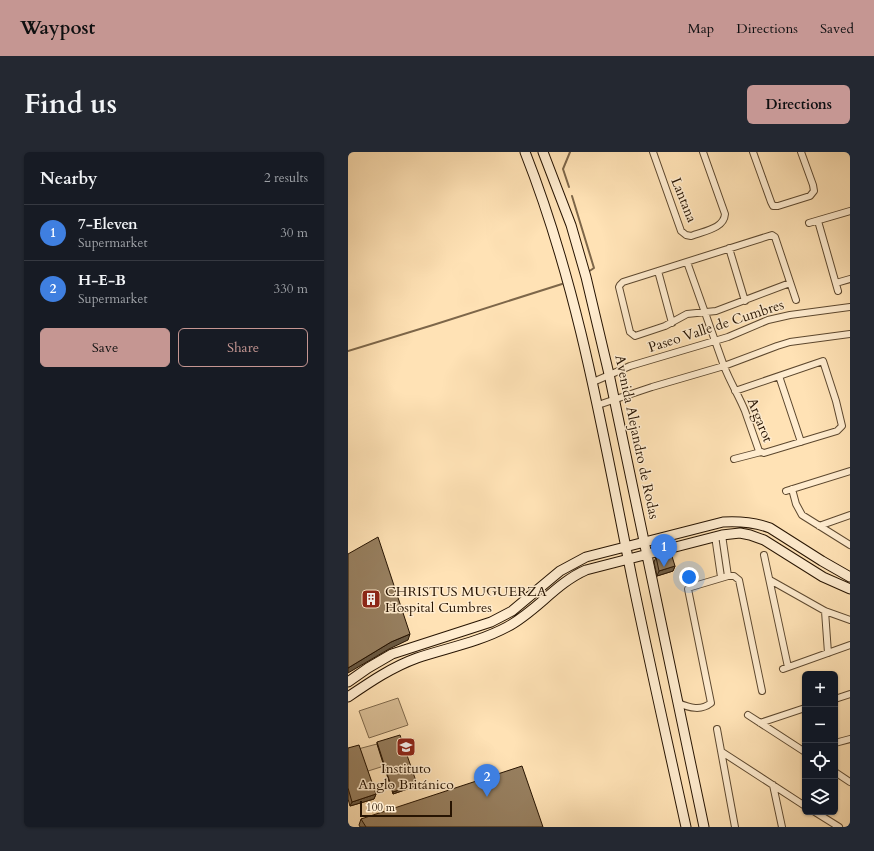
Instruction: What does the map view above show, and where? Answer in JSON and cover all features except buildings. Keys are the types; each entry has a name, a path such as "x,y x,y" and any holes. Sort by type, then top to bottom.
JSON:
{"street":[{"path":"525,152 545,205 568,282 593,382 626,546 686,827"},
{"name":"Avenida Alejandro de Rodas","path":"543,152 571,225 586,277 615,399 704,827"},
{"name":"Lantana","path":"653,152 682,230 686,235 690,236 721,225 725,220 726,214 703,152"},
{"path":"753,152 770,202 774,206 778,206 810,196 814,191 801,152"},
{"path":"809,224 850,211"},
{"path":"818,221 838,291"},
{"path":"790,283 716,311 687,314 672,323 638,335 633,335 630,332 620,291 620,284 623,282 774,235 796,300"},
{"path":"729,248 744,301"},
{"name":"Argarot","path":"687,262 724,366 745,411 758,449 764,453 838,430 842,426 823,361 779,376"},
{"path":"658,271 672,323"},
{"path":"836,283 850,279"},
{"name":"Paseo Valle de Cumbres","path":"593,382 630,366 715,342 777,317 850,307"},
{"path":"598,405 724,366 790,342 850,334"},
{"path":"735,391 779,376 801,442"},
{"path":"734,459 761,452"},
{"path":"850,471 789,490 800,512 819,526 850,545"},
{"path":"819,526 850,515"},
{"path":"348,682 392,654 491,622 502,617 517,607 554,575 569,565 586,557 723,522 743,521 770,528 850,577"},
{"path":"764,540 770,528"},
{"path":"348,697 381,675 402,664 489,635 509,626 527,614 566,581 579,573 594,567 718,536 740,533 750,534 764,540 823,577 850,589"},
{"path":"718,536 728,576"},
{"path":"718,536 721,577"},
{"path":"764,555 786,668 850,645"},
{"path":"678,703 689,707 705,707 711,703 688,589 721,577 728,576 734,576 739,580 762,691"},
{"path":"770,580 825,611 850,620"},
{"path":"825,611 828,653"},
{"path":"838,698 850,694"},
{"path":"760,723 802,709"},
{"path":"748,715 802,750"},
{"path":"717,729 735,827"},
{"path":"838,742 850,738"},
{"path":"669,745 686,741"},
{"path":"722,752 802,804"},
{"path":"838,774 850,782"},
{"path":"773,785 782,827"},
{"path":"820,815 839,827"}],"shaded area":[{"path":"398,698 408,725 369,738 359,711"},
{"path":"377,744 384,766 365,772 358,749"}],"waterway":[{"path":"569,187 563,169 570,152"},
{"path":"572,196 594,268 588,272"},
{"path":"348,351 562,284"}],"place":[{"name":"7-Eleven","path":"664,567"},
{"name":"CHRISTUS MUGUERZA Hospital Cumbres","path":"371,599"},
{"name":"Instituto Anglo Británico","path":"406,747"},
{"name":"H-E-B","path":"487,797"}]}
